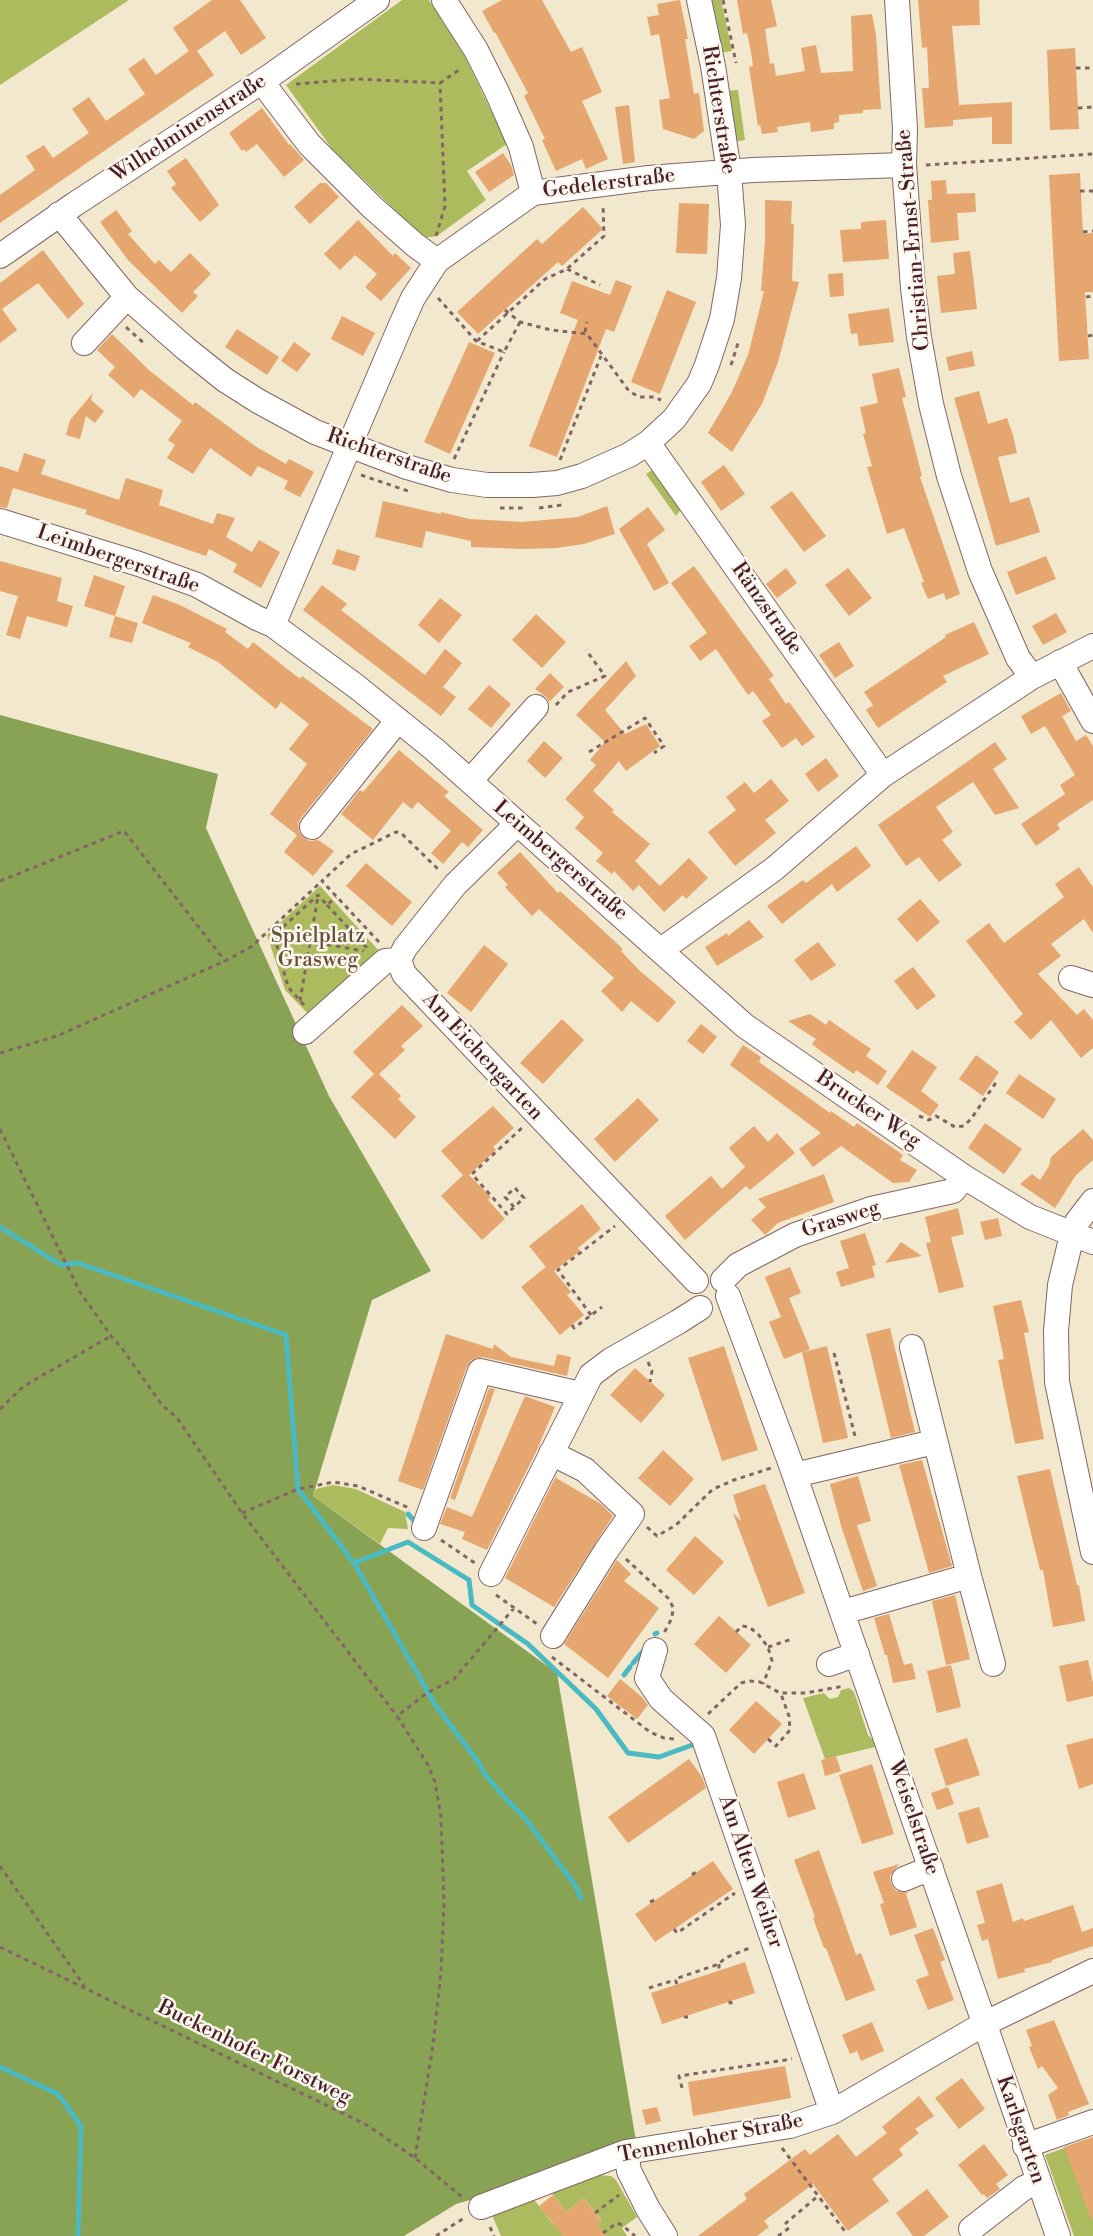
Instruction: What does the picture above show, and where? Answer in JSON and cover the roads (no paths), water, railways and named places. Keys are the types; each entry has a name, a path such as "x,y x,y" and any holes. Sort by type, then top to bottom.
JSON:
{"street":[{"name":"Wilhelminenstraße","path":"0,256 59,214 266,79 376,0"},
{"path":"444,0 479,57 521,147 533,193"},
{"name":"Richterstraße","path":"59,214 120,305 185,348 225,380 345,457 407,467 446,478 487,485 551,484 582,476 607,466 648,443 683,408 699,384 722,319 729,278 733,225 729,172 699,0"},
{"name":"Christian-Ernst-Straße","path":"897,0 904,165 916,322 931,405 943,455 980,571 1018,658 1032,676"},
{"path":"266,79 309,144 430,266"},
{"name":"Gedelerstraße","path":"273,625 400,327 430,266 533,193 649,178 729,172 904,165"},
{"path":"84,343 120,305"},
{"name":"Ränzstraße","path":"648,443 883,775"},
{"name":"Leimbergerstraße","path":"0,521 153,568 198,585 273,625 398,720 662,950"},
{"path":"662,950 774,869 883,775 1032,676 1093,645"},
{"path":"1060,662 1093,720"},
{"path":"470,781 545,707"},
{"path":"312,827 398,720"},
{"path":"307,1021 385,961 399,960 405,948 455,885 518,824"},
{"name":"Brucker Weg","path":"662,950 745,1026 964,1177 1030,1217 1082,1239"},
{"name":"Am Eichengarten","path":"399,960 404,974 696,1281"},
{"name":"Grasweg","path":"491,1574 591,1375 611,1359 700,1308 717,1310 722,1306 725,1288 738,1265 795,1235 871,1209 954,1191 964,1177"},
{"path":"1093,1201 1077,1222 1082,1239 1060,1285 1057,1320 1057,1382 1093,1552"},
{"path":"700,1308 692,1292 696,1281 706,1275 712,1275 725,1288"},
{"name":"Weiselstraße","path":"725,1288 793,1469 984,2024"},
{"path":"912,1347 934,1442 993,1664"},
{"path":"424,1528 480,1371 580,1394"},
{"path":"793,1469 861,1460 934,1442"},
{"path":"550,1453 585,1470 632,1514 553,1636"},
{"path":"843,1612 969,1576"},
{"name":"Am Alten Weiher","path":"655,1650 647,1678 661,1699 703,1736 832,2112"},
{"path":"829,1664 857,1653"},
{"path":"904,1879 931,1868"},
{"name":"Tennenloher Straße","path":"481,2207 626,2152 790,2126 832,2112 984,2024 1093,1971"},
{"name":"Karlsgarten","path":"984,2024 1058,2236"},
{"path":"1025,2146 1093,2122"},
{"path":"626,2152 629,2171 665,2236"},
{"path":"971,2229 1024,2188 1038,2182"}],"waterway":[{"path":"0,1227 61,1265 78,1263 286,1335 298,1489 354,1563 408,1542 469,1580 472,1605 528,1644 596,1709 628,1753 659,1757 695,1744"},
{"path":"408,1514 417,1524"},
{"path":"354,1563 436,1706 479,1763 483,1772 525,1818 575,1885 581,1898"},
{"path":"633,1663 643,1651"},
{"path":"624,1675 630,1667"},
{"path":"0,2067 58,2094 81,2126 78,2236"}],"park label":[{"name":"Spielplatz Grasweg","path":"318,949"}]}
